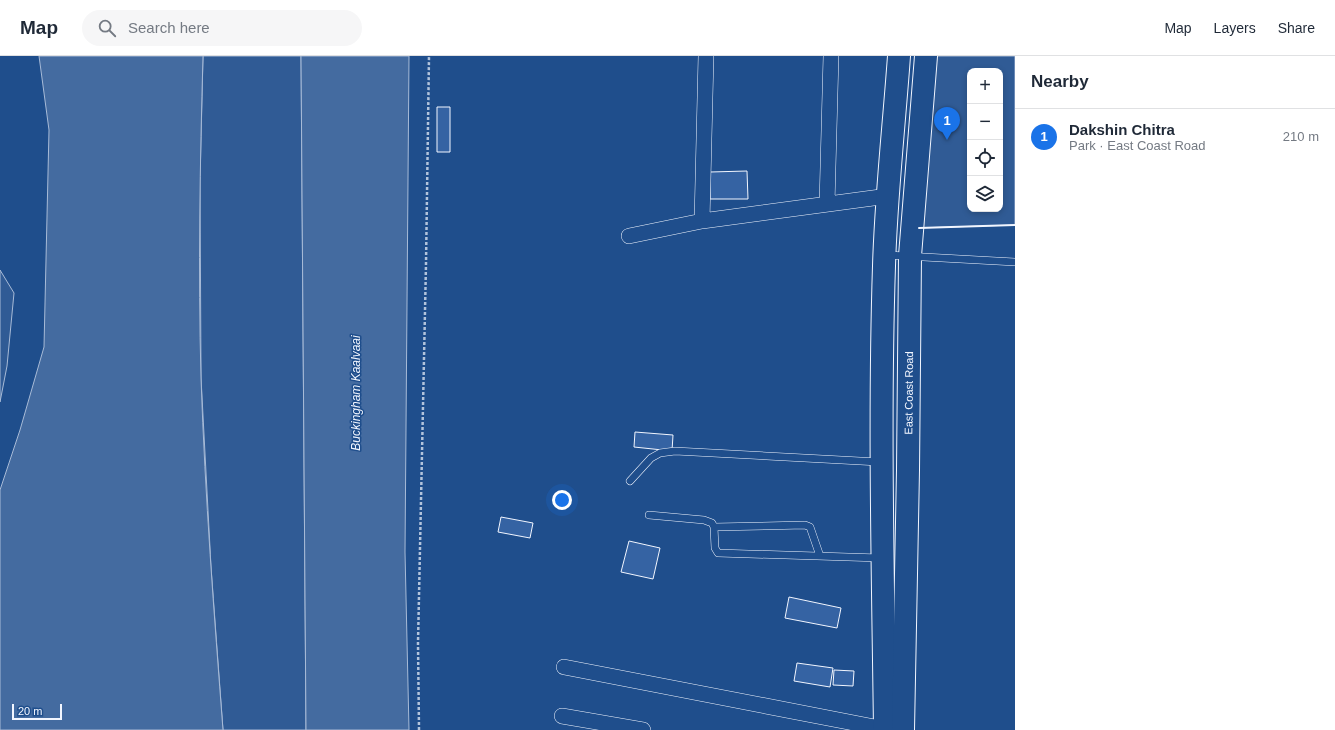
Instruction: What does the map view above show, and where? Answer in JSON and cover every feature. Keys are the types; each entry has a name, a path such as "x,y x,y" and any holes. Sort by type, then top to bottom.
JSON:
{"main road":[{"path":"891,730 882,558 881,462 885,245 899,56"},
{"name":"East Coast Road","path":"891,730 908,470 910,246 926,56"},
{"path":"885,245 910,246"}],"street":[{"path":"702,222 706,56"},
{"path":"827,204 831,56"},
{"path":"629,236 702,222 888,196"},
{"path":"564,667 891,730"},
{"path":"562,716 643,730"}],"lane":[{"path":"910,246 1015,262"},
{"path":"630,481 651,458 660,452 675,451 881,462"},
{"path":"649,515 704,520 712,523 714,527 715,548 718,553 882,558"},
{"path":"714,527 805,525 810,527 820,556"}],"path":[{"path":"419,730 418,604 430,56"}],"shaded area":[{"path":"203,56 301,56 306,730 223,730 211,567 201,378 200,181"},
{"path":"932,56 1015,56 1015,225 916,228"},
{"path":"0,270 14,293 7,366 0,402"}],"water":[{"path":"39,56 203,56 200,217 201,378 207,510 223,730 0,730 0,490 20,430 44,347 49,130"},
{"name":"Buckingham Kaalvaai","path":"301,56 409,56 405,552 409,730 306,730"}],"building":[{"path":"437,107 450,107 450,152 437,152"},
{"path":"747,171 748,199 710,199 710,172"},
{"path":"635,432 673,435 672,451 634,447"},
{"path":"501,517 533,523 530,538 498,532"},
{"path":"629,541 660,548 653,579 621,572"},
{"path":"789,597 841,608 837,628 785,618"},
{"path":"797,663 833,668 830,687 794,681"},
{"path":"834,670 854,671 853,686 833,685"}],"wall":[{"path":"919,228 1015,225"}],"place":[{"name":"Dakshin Chitra","path":"947,140"}]}
